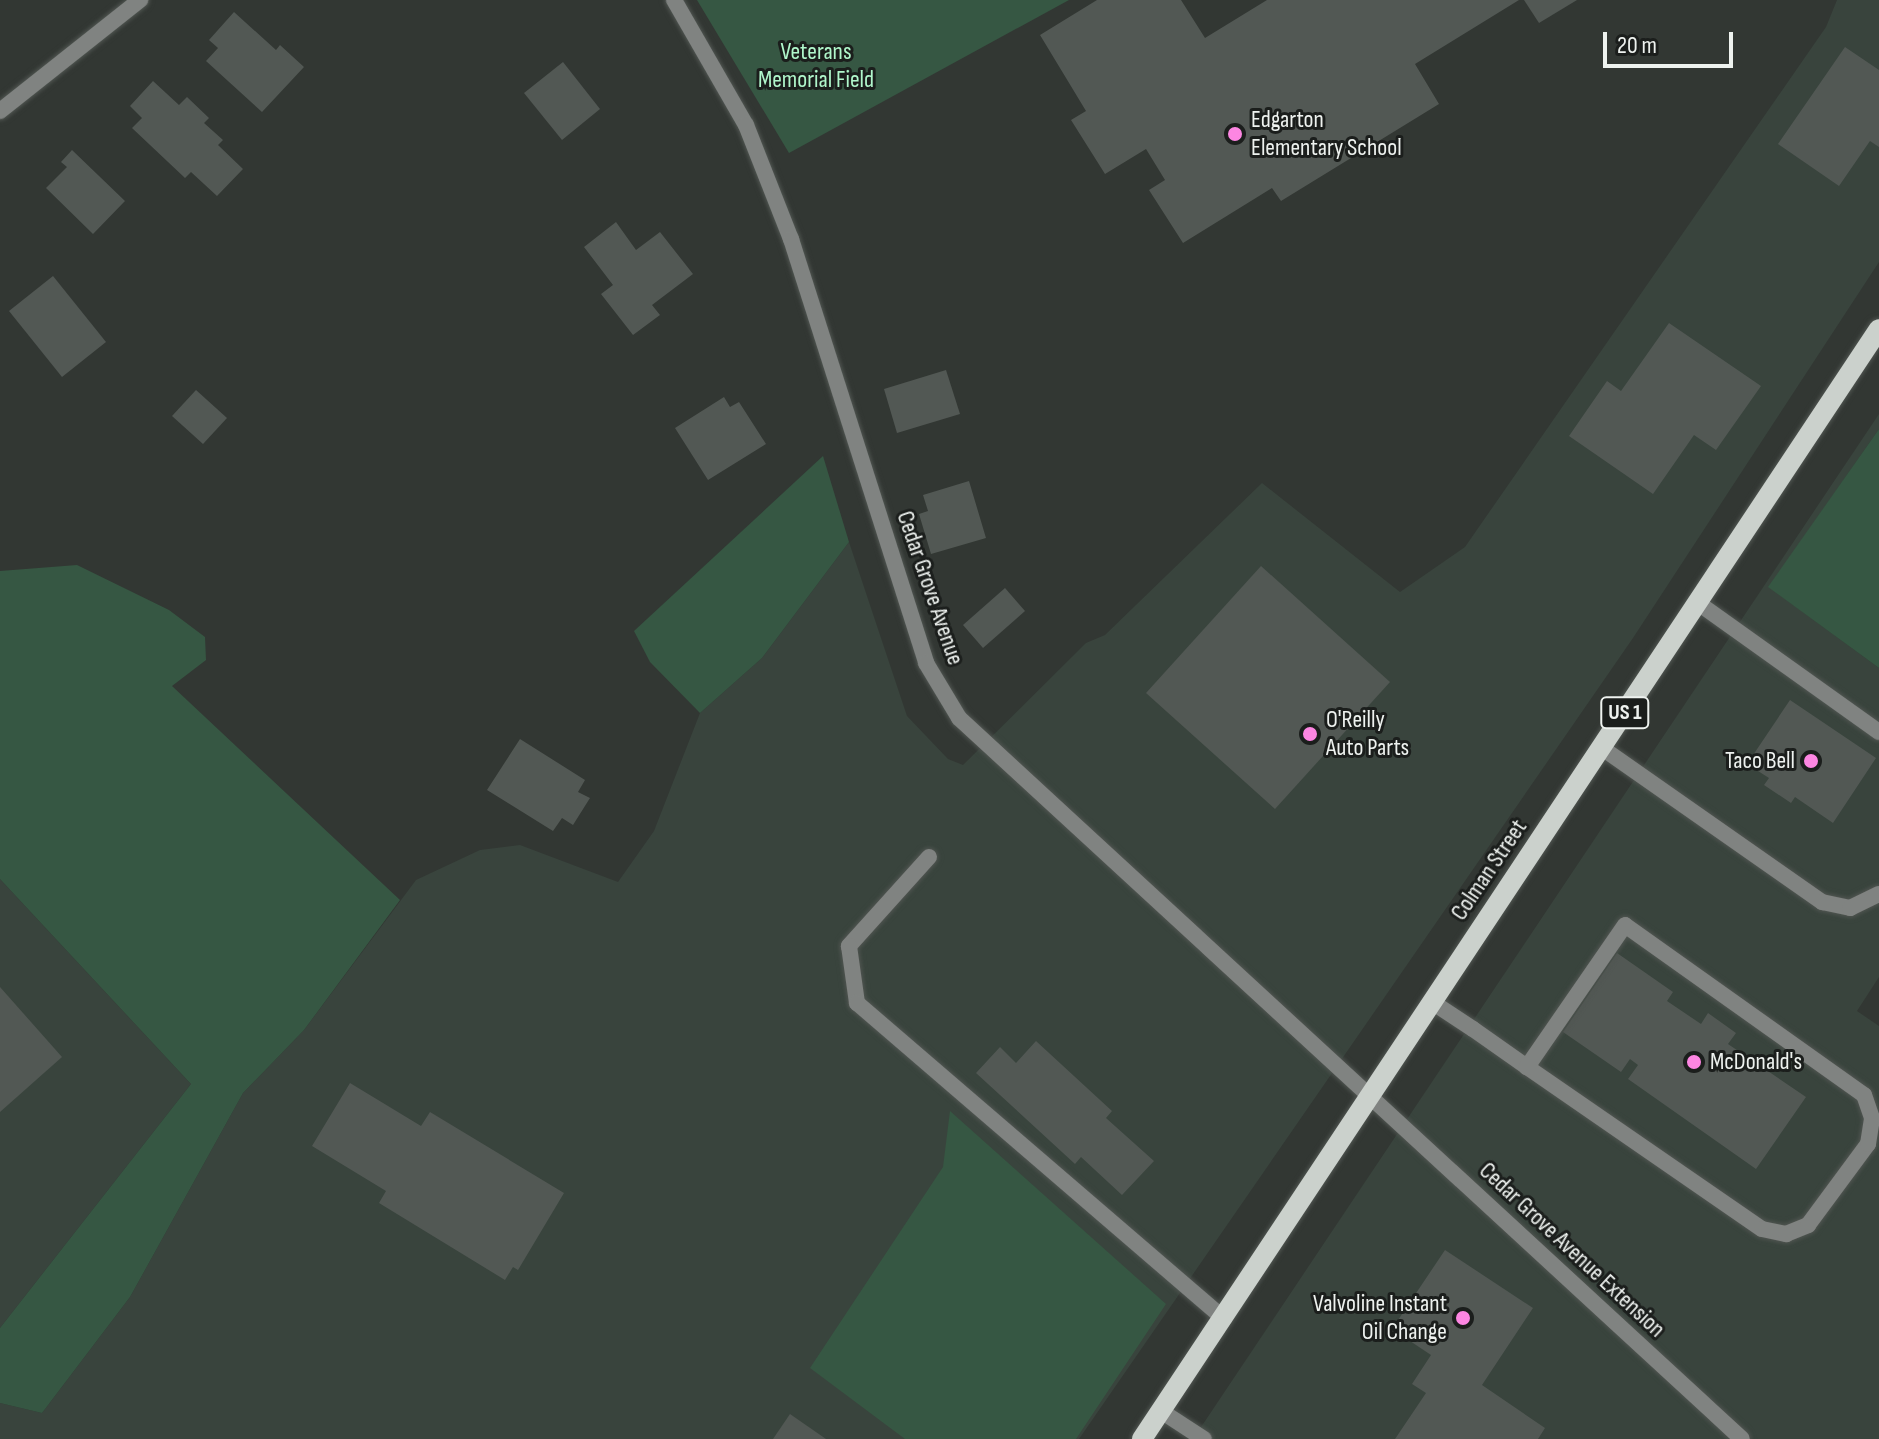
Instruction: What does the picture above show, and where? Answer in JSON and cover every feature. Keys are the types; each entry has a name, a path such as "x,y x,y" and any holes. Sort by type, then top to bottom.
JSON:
{"main road":[{"name":"Colman Street","path":"1142,1439 1879,329"}],"street":[{"path":"0,111 140,0"},
{"name":"Cedar Grove Avenue","path":"674,0 746,125 791,239 926,663 959,718 1370,1096"},
{"path":"1698,603 1879,732"},
{"path":"1602,748 1822,902 1850,908 1879,894"},
{"path":"929,857 849,946 857,1003 1224,1319"},
{"path":"1432,1002 1762,1229 1786,1234 1808,1225 1868,1144 1872,1118 1864,1095 1625,925 1527,1067"},
{"name":"Cedar Grove Avenue Extension","path":"1370,1096 1742,1439"},
{"path":"1161,1411 1204,1439"}],"shaded area":[{"path":"1837,0 1879,0 1879,262 1633,638 1079,1439 0,1439 0,1403 42,1413 130,1297 243,1093 304,1030 416,880 480,850 520,845 618,882 654,831 700,713 762,658 849,542 907,716 948,759 963,765 1086,643 1105,635 1262,483 1400,592 1465,547 1826,27"},
{"path":"1879,414 1879,429 1769,587 1879,668 1879,977 1857,1011 1879,1026 1879,1439 1193,1439"},
{"path":"0,879 191,1084 0,1328"}],"green space":[{"name":"Veterans Memorial Field","path":"697,0 1069,0 789,153"},
{"path":"1879,429 1879,668 1768,587"},
{"path":"823,456 849,542 762,658 700,713 650,662 634,631"},
{"path":"77,565 169,610 205,637 206,660 172,686 400,900 304,1030 243,1093 130,1297 42,1413 0,1403 0,1328 191,1084 0,879 0,571"},
{"path":"950,1111 1166,1304 1076,1439 905,1439 810,1368 943,1167"}],"building":[{"name":"Edgarton Elementary School","path":"1097,0 1181,0 1205,38 1267,0 1519,0 1415,64 1439,104 1281,201 1272,188 1183,243 1149,190 1165,180 1146,149 1105,174 1071,120 1086,111 1040,35"},
{"path":"1524,0 1577,0 1539,23"},
{"path":"234,12 276,50 280,45 304,67 262,112 206,61 218,48 209,40"},
{"path":"1845,47 1879,70 1879,147 1870,141 1839,186 1778,144"},
{"path":"563,62 600,109 562,140 524,93"},
{"path":"153,81 179,105 187,97 209,118 204,123 223,140 218,145 243,169 217,196 191,172 185,178 132,128 142,118 130,106"},
{"path":"72,150 125,201 93,234 46,188 67,167 61,162"},
{"path":"616,222 636,250 660,232 693,274 652,305 660,315 633,335 601,294 613,285 584,247"},
{"path":"53,276 106,342 62,377 9,311"},
{"path":"1669,323 1761,386 1716,450 1694,435 1653,494 1569,436 1607,381 1621,391"},
{"path":"946,370 960,414 897,433 884,389"},
{"path":"196,390 227,418 203,444 172,416"},
{"path":"724,397 730,407 739,402 766,444 708,480 675,428"},
{"path":"969,481 986,538 931,554 919,514 928,511 923,495"},
{"path":"1261,566 1390,682 1275,809 1146,693"},
{"path":"1005,588 1025,611 983,648 963,625"},
{"name":"Taco Bell","path":"1790,700 1876,758 1833,823 1795,797 1791,803 1764,785 1769,778 1747,764"},
{"path":"520,739 585,780 578,792 590,798 573,825 562,818 553,831 487,790"},
{"name":"McDonald's","path":"1617,953 1673,992 1667,1001 1701,1024 1708,1013 1736,1033 1728,1044 1806,1097 1756,1169 1628,1079 1638,1065 1630,1059 1621,1072 1563,1032"},
{"path":"0,987 62,1057 0,1112"},
{"path":"1036,1041 1112,1111 1106,1118 1154,1161 1122,1195 1081,1157 1075,1164 976,1073 1000,1047 1016,1063"},
{"path":"350,1083 421,1126 430,1112 564,1193 518,1270 513,1267 505,1280 379,1203 386,1191 312,1146"},
{"path":"1445,1250 1533,1308 1482,1385 1545,1428 1538,1439 1395,1439 1426,1393 1412,1384 1431,1355 1392,1329"},
{"path":"790,1414 826,1439 773,1439"}],"place":[{"name":"Edgarton Elementary School","path":"1235,134"},
{"name":"O'Reilly Auto Parts","path":"1310,734"},
{"name":"Taco Bell","path":"1811,761"},
{"name":"McDonald's","path":"1694,1062"},
{"name":"Valvoline Instant Oil Change","path":"1463,1318"}]}
